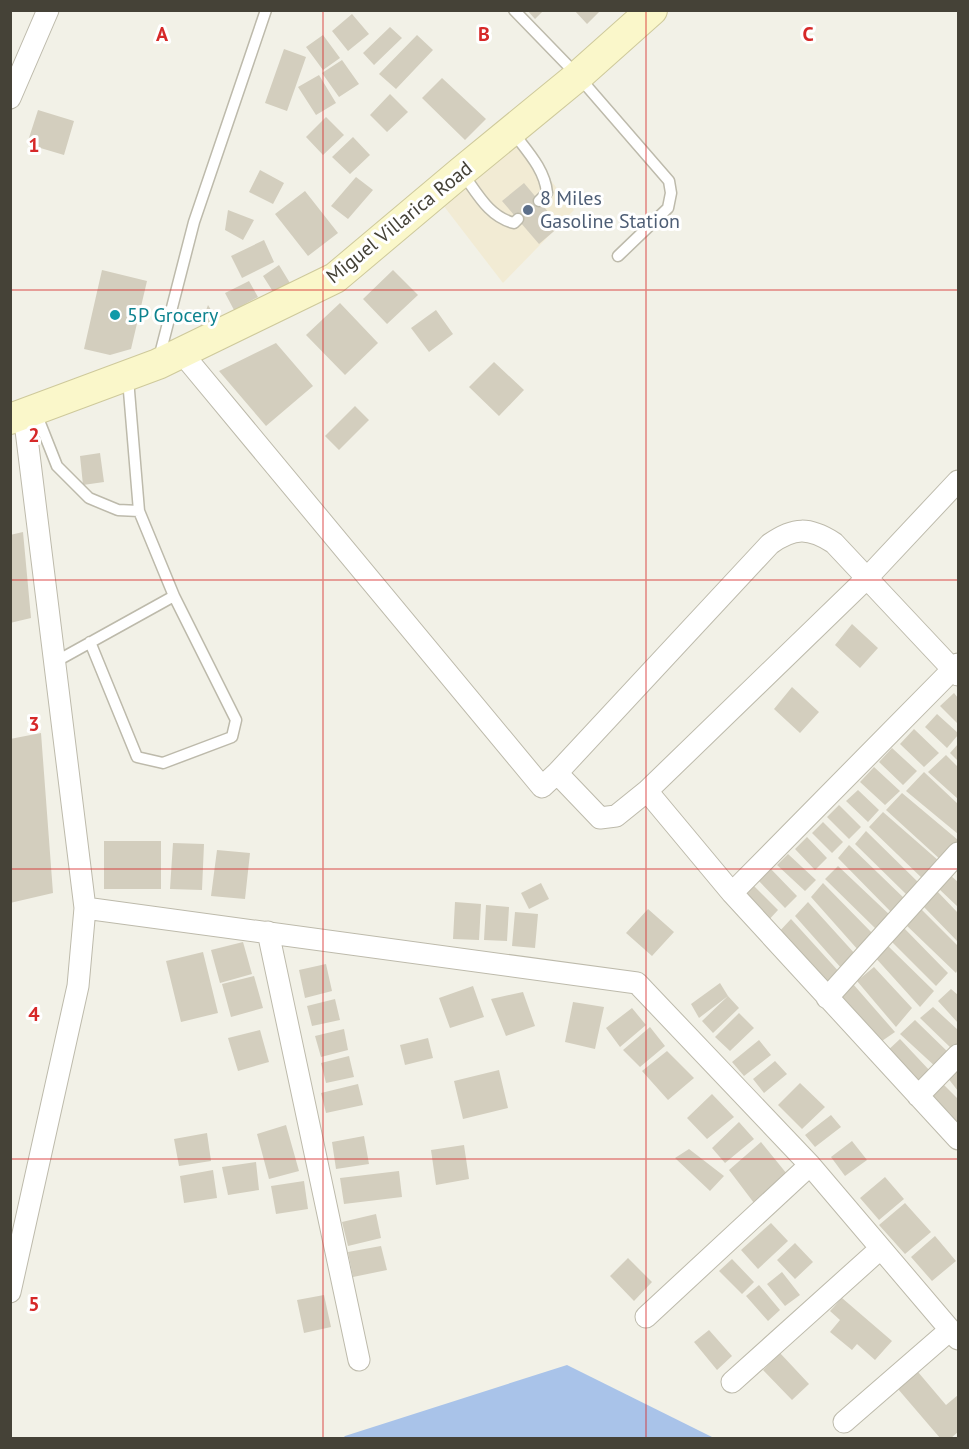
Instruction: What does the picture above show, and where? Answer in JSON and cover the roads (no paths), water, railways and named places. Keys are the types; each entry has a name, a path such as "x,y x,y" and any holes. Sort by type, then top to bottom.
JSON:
{"main road":[{"name":"Miguel Villarica Road","path":"23,414 169,358 335,278 578,76 652,10"}],"street":[{"path":"10,98 48,10"},
{"path":"169,358 542,787 770,544 784,534 801,530 819,533 834,543 957,670 732,893"},
{"path":"10,1292 78,986 86,909 23,414"},
{"path":"557,773 600,818 616,816 647,791 868,577 958,481"},
{"path":"647,791 732,893 958,1139"},
{"path":"827,998 958,854"},
{"path":"86,909 637,983 810,1165 954,1334 844,1422"},
{"path":"268,932 359,1360"},
{"path":"918,1096 958,1055"},
{"path":"646,1317 810,1165"},
{"path":"732,1382 880,1249"}],"lane":[{"path":"169,358 194,222 266,10"},
{"path":"514,10 578,76 669,181 671,192 668,208 618,256"},
{"path":"511,130 541,170 546,181 547,193 539,201"},
{"path":"461,172 494,215 514,223 518,219"},
{"path":"90,642 137,757 163,763 232,737 236,720 174,596 139,511 128,375"},
{"path":"23,414 57,465 88,498 118,510 139,511"},
{"path":"55,662 174,596"}],"water":[{"path":"567,1365 714,1438 343,1438 345,1436"}],"place":[{"name":"8 Miles Gasoline Station","path":"528,210"},
{"name":"5P Grocery","path":"115,315"}]}
